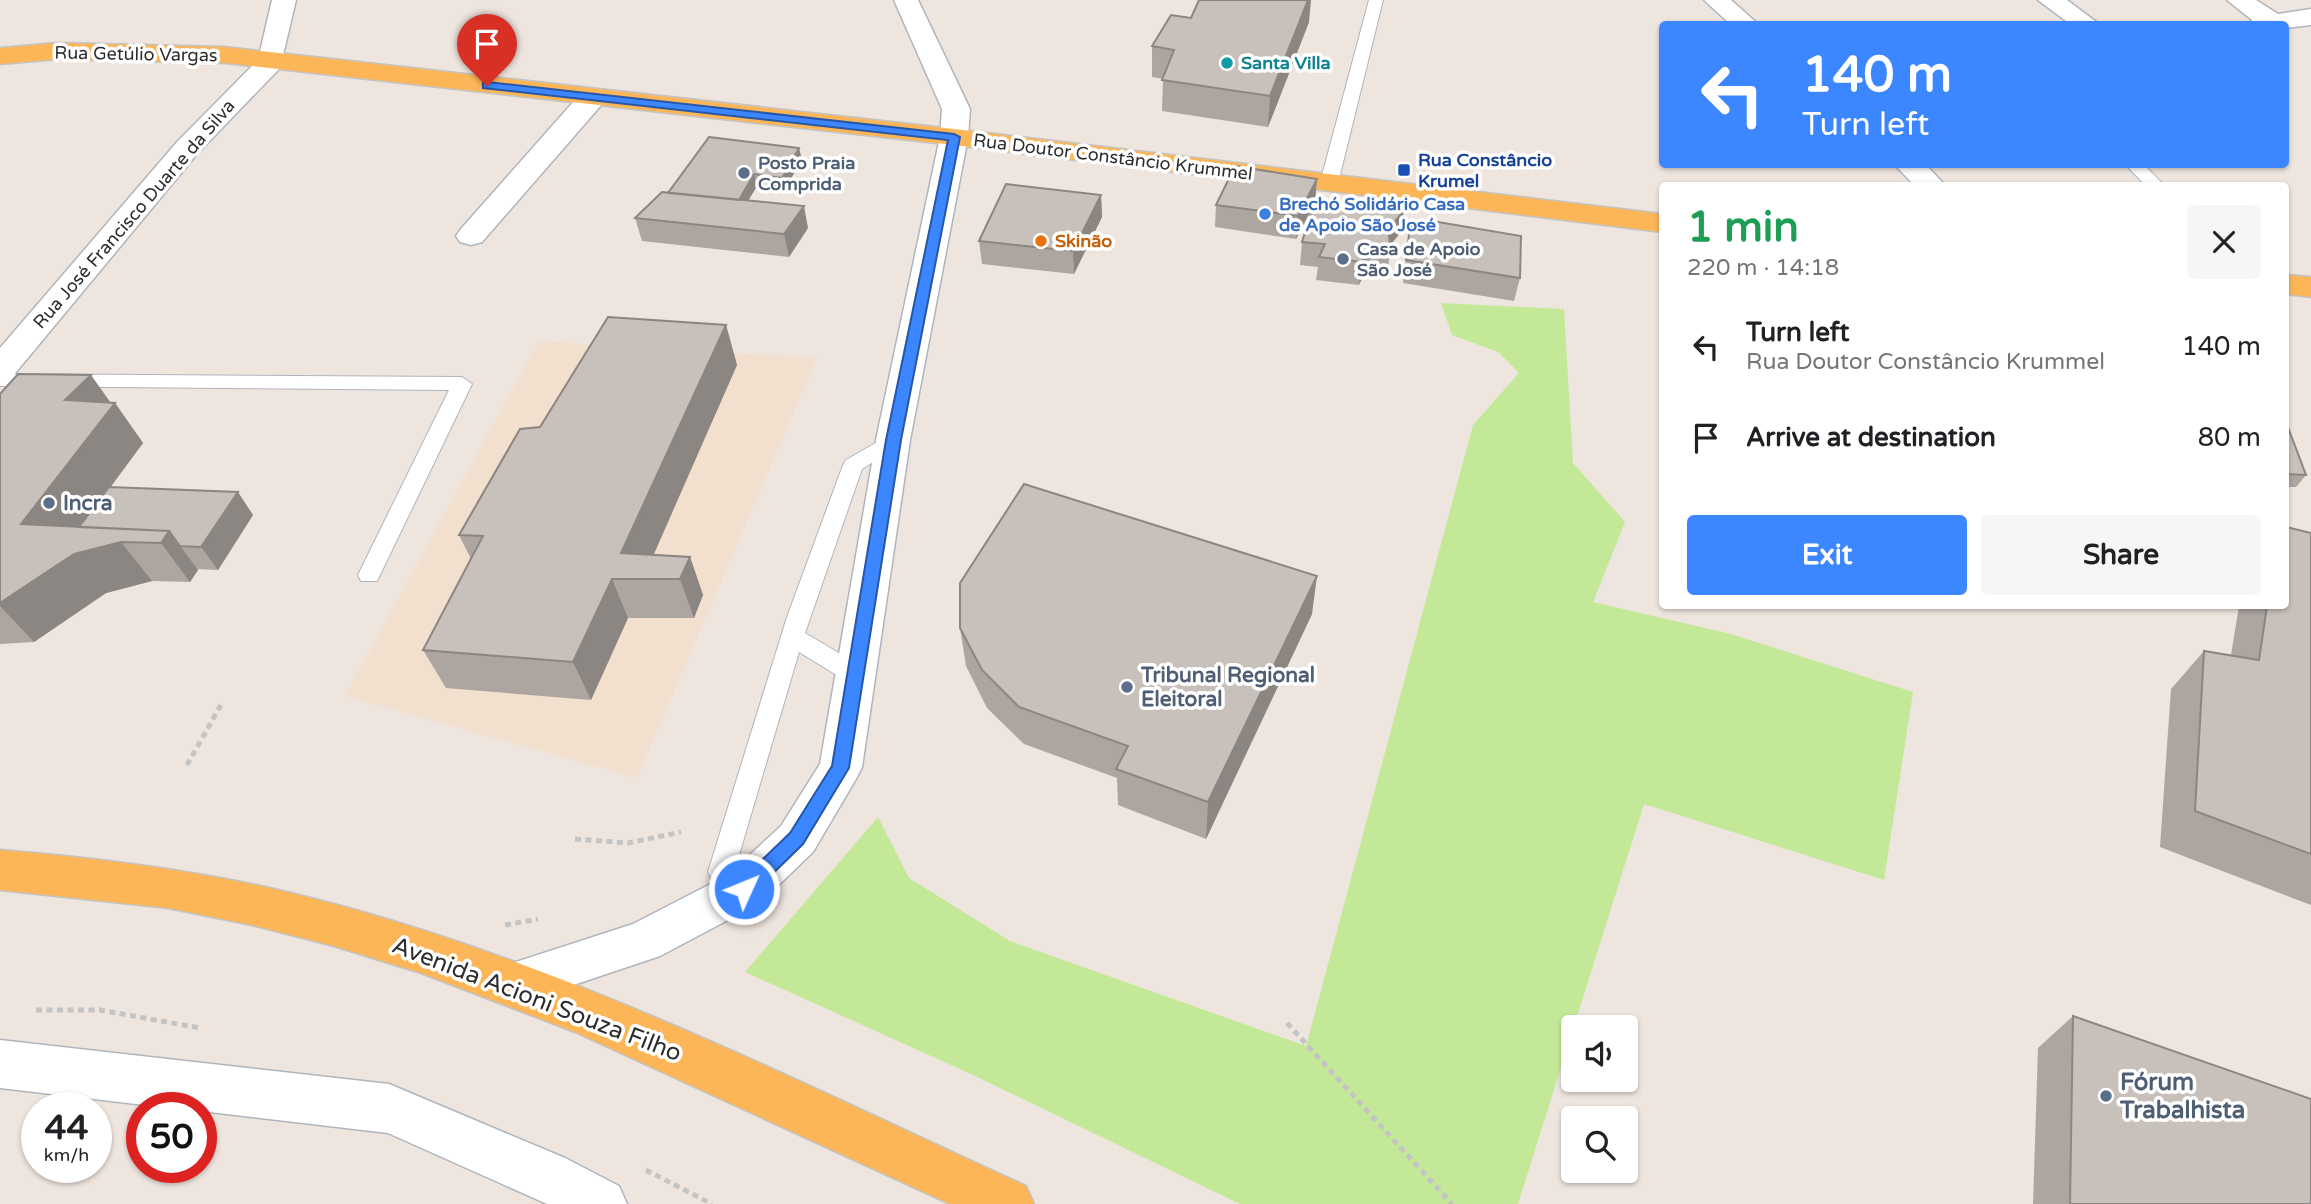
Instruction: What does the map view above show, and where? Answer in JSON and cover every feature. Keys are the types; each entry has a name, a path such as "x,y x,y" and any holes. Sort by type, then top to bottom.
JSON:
{"main road":[{"path":"271,62 284,0"},
{"path":"512,984 644,942 744,889 797,839 841,768 894,440 954,137 956,109 906,0"},
{"path":"1716,0 1741,21"},
{"path":"2050,0 2082,21"},
{"path":"2239,0 2265,21"},
{"path":"2287,21 2311,17"},
{"name":"Rua Getúlio Vargas","path":"0,56 58,51 152,51 271,62"},
{"name":"Rua Doutor Constâncio Krummel","path":"271,62 954,137 1659,223"},
{"name":"Rua José Francisco Duarte da Silva","path":"0,369 187,148 271,62"},
{"path":"471,236 593,97"},
{"path":"1913,168 1928,182"},
{"path":"2289,285 2311,287"},
{"name":"Avenida Acioni Souza Filho","path":"0,870 137,886 281,913 394,943 512,984 636,1034 1008,1204"},
{"path":"0,1065 390,1109 547,1176 601,1204"}],"lane":[{"path":"1329,183 1376,0"},
{"path":"2137,168 2153,182"},
{"path":"0,380 462,384 369,575"},
{"path":"721,872 792,636 853,465 894,440"},
{"path":"792,636 856,676"}],"path":[{"path":"187,765 222,703"},
{"path":"575,839 628,844 681,832"},
{"path":"1287,1023 1452,1204"}],"shaded area":[{"path":"539,341 817,358 637,778 345,696"}],"green space":[{"path":"1441,303 1564,309 1573,463 1625,522 1593,602 1731,634 1913,692 1884,880 1644,804 1578,1015 1561,1015 1561,1067 1518,1204 1240,1204 973,1075 745,972 878,817 909,878 1010,941 1306,1046 1473,425 1519,373 1498,352 1452,335"}],"building":[{"name":"Santa Villa","path":"1199,0 1308,0 1270,96 1162,80 1174,50 1152,46 1171,15 1191,18"},
{"name":"Posto Praia Comprida","path":"709,137 799,148 782,178 754,174 739,200 668,193"},
{"path":"1235,166 1317,179 1298,216 1216,205"},
{"path":"1006,184 1101,195 1073,251 979,241"},
{"path":"662,192 804,206 784,234 635,218"},
{"path":"1315,200 1404,210 1388,230 1391,249 1369,247 1362,262 1319,257 1325,244 1302,242"},
{"path":"1432,221 1521,236 1520,278 1406,260 1410,226 1428,228"},
{"path":"608,317 726,325 621,553 690,557 680,579 612,579 573,662 423,650 483,536 459,535 520,429 540,427"},
{"path":"18,374 91,375 65,400 115,403 21,524 169,531 161,543 121,542 74,554 0,603 0,394"},
{"path":"2289,430 2306,475 2289,474"},
{"name":"Tribunal Regional Eleitoral","path":"1024,484 1317,576 1208,802 1116,769 1128,746 1019,707 982,670 960,628 960,583"},
{"path":"109,487 238,492 201,547 180,546 169,531 79,527"},
{"path":"2289,528 2311,533 2311,854 2195,811 2204,651 2259,660 2267,609 2289,609"},
{"name":"Fórum Trabalhista","path":"2073,1016 2311,1099 2311,1204 2070,1204"}],"place":[{"name":"Santa Villa","path":"1227,63"},
{"name":"Rua Constâncio Krumel","path":"1404,170"},
{"name":"Posto Praia Comprida","path":"744,173"},
{"name":"Brechó Solidário Casa de Apoio São José","path":"1265,214"},
{"name":"Skinão","path":"1041,241"},
{"name":"Casa de Apoio São José","path":"1343,259"},
{"name":"Incra","path":"49,503"},
{"name":"Tribunal Regional Eleitoral","path":"1127,687"},
{"name":"Fórum Trabalhista","path":"2106,1096"}],"route":[{"path":"487,86 954,137 894,440 841,768 797,839 744,889"}]}
